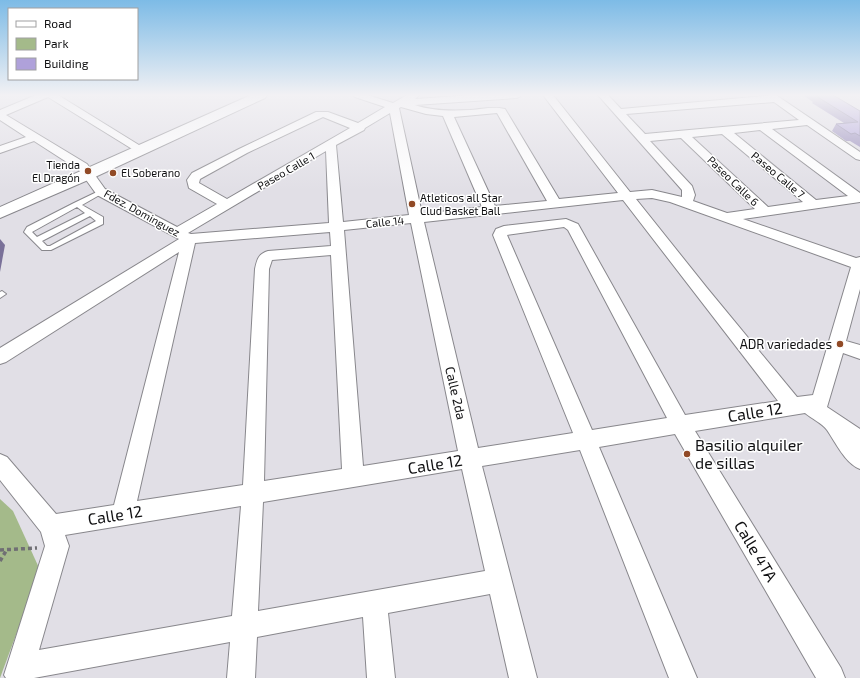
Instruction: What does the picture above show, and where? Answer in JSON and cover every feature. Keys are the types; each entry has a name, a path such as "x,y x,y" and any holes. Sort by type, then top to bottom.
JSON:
{"main road":[{"path":"0,213 192,127"}],"street":[{"name":"Fdez. Dominguez","path":"17,127 83,167 101,192 183,236"},
{"path":"103,127 141,150"},
{"path":"227,204 193,185 193,180 196,176 294,127"},
{"path":"356,127 360,128"},
{"name":"Calle 2da","path":"401,127 416,218 470,458 523,678"},
{"path":"453,127 490,210"},
{"path":"510,127 555,203"},
{"path":"573,127 701,292 807,404 860,440"},
{"path":"632,127 688,189 689,195 686,204 860,264 836,344 807,404"},
{"path":"763,127 860,198"},
{"path":"642,138 766,127"},
{"path":"817,127 860,157"},
{"name":"Paseo Calle 1","path":"0,357 183,236 227,204 360,128"},
{"name":"Paseo Calle 7","path":"724,130 814,205"},
{"name":"Paseo Calle 6","path":"683,134 765,212"},
{"path":"0,150 35,137"},
{"path":"331,145 352,477"},
{"name":"Calle 14","path":"183,236 337,227 652,194 686,204"},
{"path":"725,218 860,198"},
{"name":"Calle 4TA","path":"586,439 500,235 504,230 566,224 573,227 680,424 831,678"},
{"path":"123,514 183,236"},
{"path":"241,678 253,493 262,276 264,261 268,256 338,250"},
{"path":"836,344 860,352"},
{"name":"Calle 12","path":"54,536 123,514 807,404"},
{"path":"829,420 860,459"},
{"path":"586,439 683,678"},
{"path":"0,464 54,536 19,672 244,626 500,580"},
{"path":"375,603 381,678"}],"lane":[{"path":"76,204 100,219 99,223 55,247 47,248 27,230 76,204 101,192"},
{"path":"37,240 90,213"}],"path":[{"path":"0,550 6,551 54,536"},
{"path":"0,561 6,551"}],"green space":[{"path":"0,499 13,511 40,570 0,678"}],"building":[{"path":"840,127 860,127 860,136 855,133 851,134"}],"place":[{"name":"Tienda El Dragón","path":"88,171"},
{"name":"El Soberano","path":"113,173"},
{"name":"Atleticos all Star Clud Basket Ball","path":"412,204"},
{"name":"ADR variedades","path":"840,344"},
{"name":"Basilio alquiler de sillas","path":"687,454"}]}
